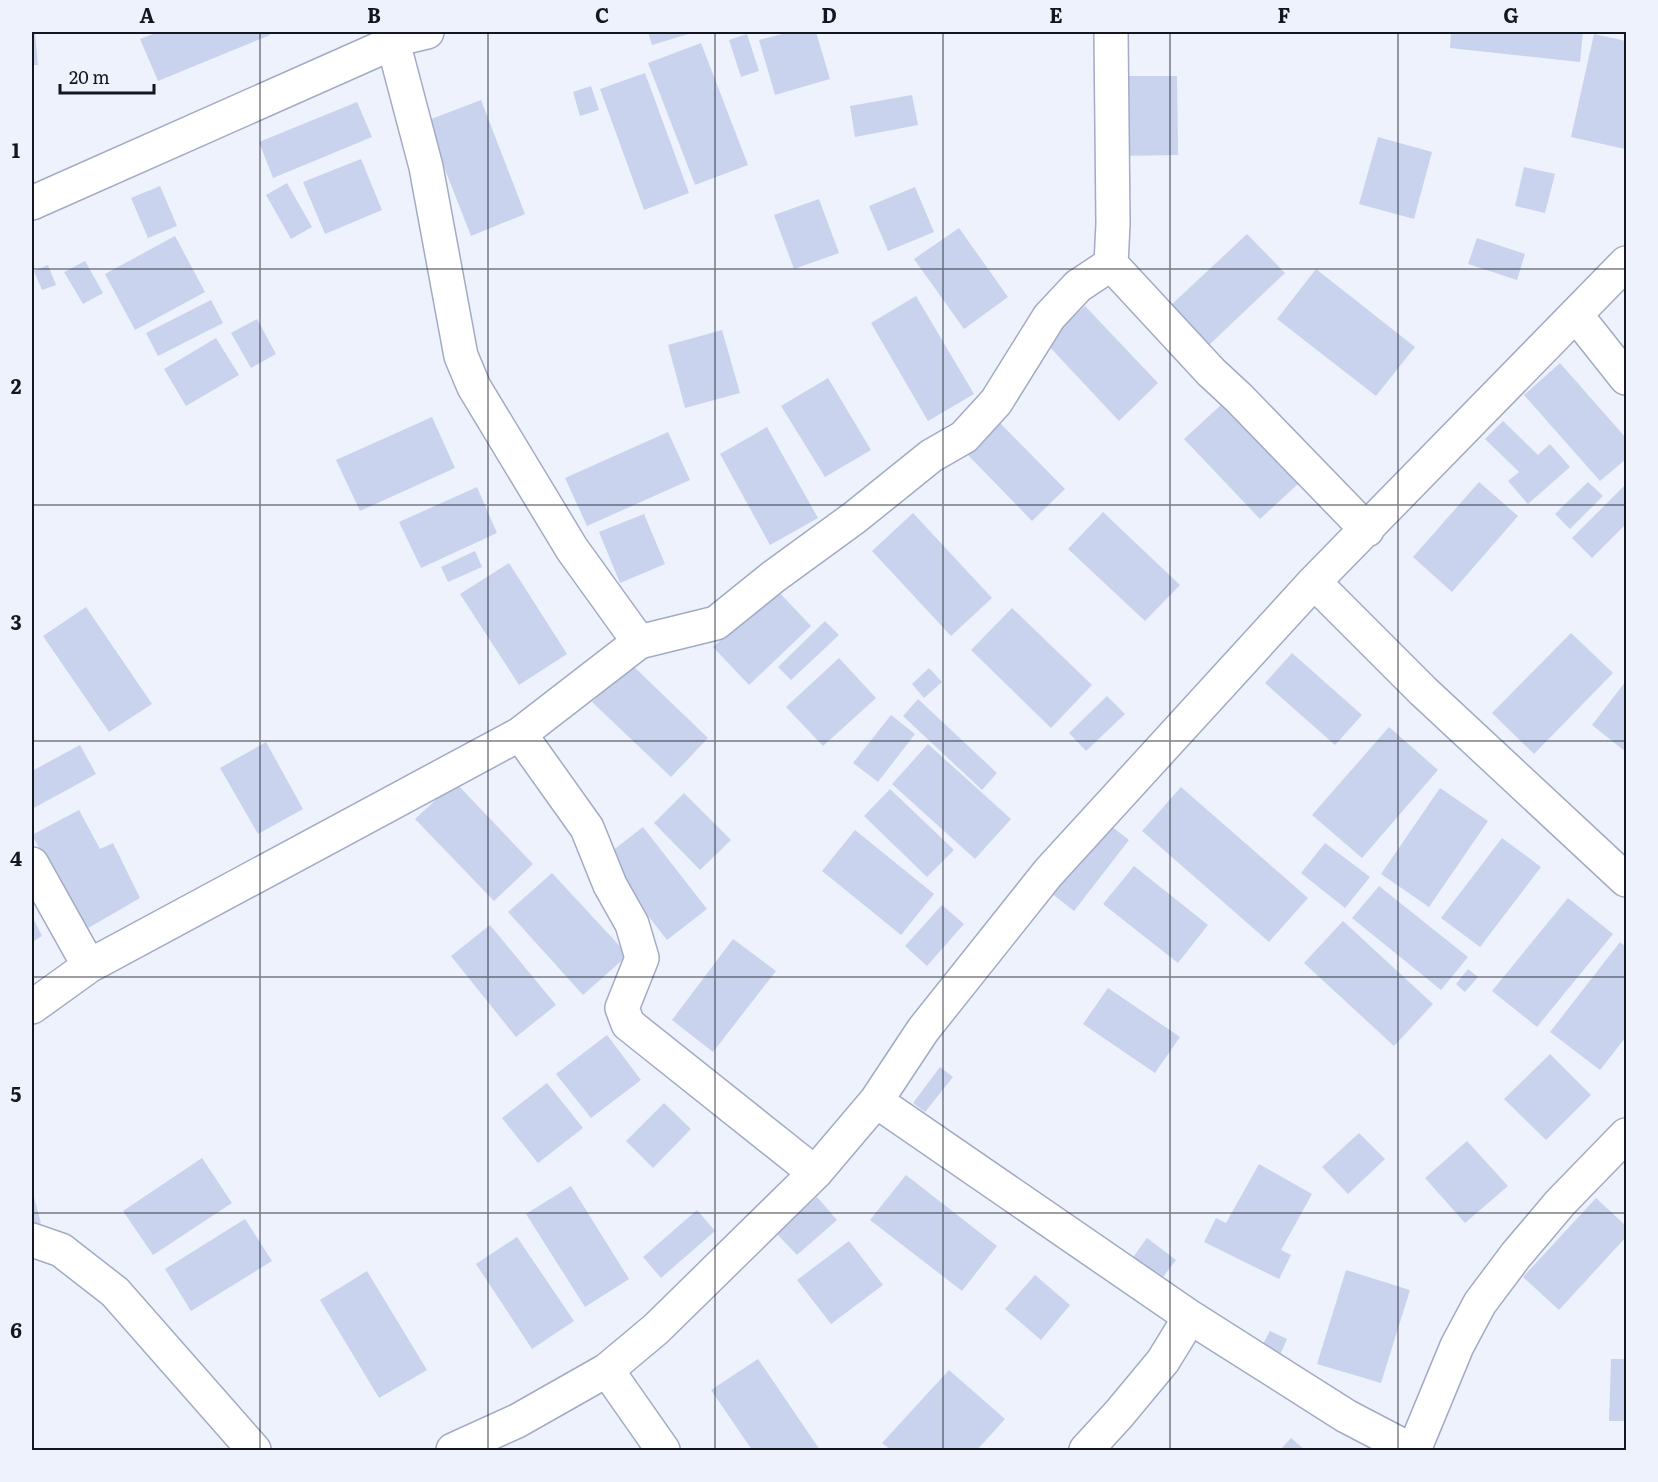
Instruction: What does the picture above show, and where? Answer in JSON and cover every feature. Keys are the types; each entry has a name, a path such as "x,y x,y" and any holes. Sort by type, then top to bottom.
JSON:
{"street":[{"path":"1111,32 1113,224 1111,264 1211,372 1367,530"},
{"path":"32,203 410,35 426,167 461,356 474,387 572,549 639,642"},
{"path":"453,1450 517,1421 607,1370 656,1329 815,1173 876,1101 922,1030 1048,873 1314,582 1626,263"},
{"path":"32,1007 89,966 520,734 639,642 716,623 931,456 964,437 996,402 1049,317 1078,286 1111,264"},
{"path":"1576,315 1626,378"},
{"path":"1314,582 1423,691 1626,880"},
{"path":"520,734 587,828 610,885 632,924 642,958 622,1008 628,1024 815,1173"},
{"path":"32,864 89,966"},
{"path":"876,1101 1190,1317 1346,1416 1413,1450 1457,1346 1480,1303 1516,1255 1560,1203 1626,1135"},
{"path":"32,1240 61,1250 115,1292 254,1450"},
{"path":"1086,1450 1163,1361 1190,1317"},
{"path":"607,1370 663,1450"}],"building":[{"path":"32,32 35,32 38,65 32,65"},
{"path":"158,32 269,32 270,35 158,81 140,39"},
{"path":"648,32 695,32 652,45"},
{"path":"790,32 816,32 830,79 775,95 759,40"},
{"path":"1451,32 1583,32 1580,62 1450,48"},
{"path":"747,34 759,71 741,77 729,40"},
{"path":"1594,34 1626,41 1625,149 1571,137"},
{"path":"701,43 748,165 695,185 648,63"},
{"path":"645,73 689,193 644,210 600,89"},
{"path":"1119,76 1177,76 1178,155 1119,156"},
{"path":"591,86 599,110 580,116 573,92"},
{"path":"912,95 918,125 855,137 850,106"},
{"path":"481,100 525,214 471,236 426,121"},
{"path":"357,102 372,137 273,178 259,142"},
{"path":"1378,137 1432,152 1414,219 1359,204"},
{"path":"361,159 382,210 325,234 303,182"},
{"path":"1524,167 1555,174 1545,213 1515,206"},
{"path":"287,183 312,227 291,239 266,195"},
{"path":"160,186 177,226 148,238 131,198"},
{"path":"915,187 934,232 888,251 869,206"},
{"path":"819,199 839,253 794,269 774,215"},
{"path":"959,228 1008,297 964,329 914,259"},
{"path":"1247,234 1285,273 1208,346 1170,306"},
{"path":"175,236 205,292 135,330 105,274"},
{"path":"1477,238 1525,254 1517,280 1468,264"},
{"path":"85,261 103,293 83,304 64,272"},
{"path":"48,265 56,285 42,290 34,271"},
{"path":"1316,269 1415,347 1376,396 1277,319"},
{"path":"916,296 974,394 928,421 871,323"},
{"path":"211,300 223,323 158,356 146,333"},
{"path":"1085,306 1158,383 1119,421 1046,343"},
{"path":"257,319 276,354 251,368 231,333"},
{"path":"722,330 740,393 685,408 668,345"},
{"path":"216,338 239,375 186,406 164,369"},
{"path":"1560,363 1626,438 1626,459 1600,481 1524,395"},
{"path":"828,378 871,450 825,477 781,406"},
{"path":"1222,404 1298,484 1260,519 1184,439"},
{"path":"432,417 455,468 360,511 336,460"},
{"path":"998,421 1065,489 1032,521 966,453"},
{"path":"1503,421 1538,455 1550,444 1570,467 1528,504 1508,481 1519,472 1485,439"},
{"path":"767,427 818,518 770,545 720,454"},
{"path":"668,432 690,480 587,526 565,478"},
{"path":"1479,482 1518,516 1452,592 1413,557"},
{"path":"1588,482 1603,496 1570,529 1555,514"},
{"path":"1626,484 1626,524 1592,558 1572,538"},
{"path":"477,487 497,533 421,568 399,522"},
{"path":"1103,512 1180,585 1145,621 1068,549"},
{"path":"913,513 992,598 951,636 872,551"},
{"path":"644,514 665,564 620,583 599,532"},
{"path":"475,551 482,567 448,582 441,567"},
{"path":"509,563 567,654 519,685 460,594"},
{"path":"776,589 811,626 749,685 713,647"},
{"path":"86,607 152,704 109,732 43,636"},
{"path":"1012,608 1092,685 1051,728 971,650"},
{"path":"825,621 839,635 791,680 778,667"},
{"path":"1571,633 1613,673 1534,754 1492,713"},
{"path":"1292,653 1362,715 1335,745 1265,683"},
{"path":"839,658 876,698 823,746 786,707"},
{"path":"630,663 708,738 671,777 592,702"},
{"path":"929,668 942,682 924,698 912,684"},
{"path":"1626,681 1626,752 1592,725"},
{"path":"1107,696 1125,714 1086,751 1069,733"},
{"path":"918,699 997,773 982,790 903,716"},
{"path":"891,715 915,734 878,782 853,763"},
{"path":"1389,727 1438,770 1362,858 1312,815"},
{"path":"266,742 303,809 258,834 220,768"},
{"path":"928,744 1011,819 975,859 892,784"},
{"path":"80,745 96,774 32,809 32,771"},
{"path":"455,782 533,864 494,901 415,819"},
{"path":"1181,787 1308,898 1269,942 1142,831"},
{"path":"1440,788 1488,821 1429,907 1381,874"},
{"path":"890,789 954,850 927,877 864,816"},
{"path":"684,793 731,840 700,870 654,823"},
{"path":"79,810 100,849 113,843 140,898 83,931 32,835"},
{"path":"1106,822 1129,840 1074,911 1051,893"},
{"path":"643,827 707,909 667,940 603,858"},
{"path":"855,830 934,894 901,935 822,871"},
{"path":"1502,838 1541,867 1480,947 1441,918"},
{"path":"1325,843 1370,877 1345,908 1301,873"},
{"path":"1134,866 1208,925 1178,963 1103,904"},
{"path":"552,873 628,955 583,995 508,912"},
{"path":"1379,886 1468,957 1441,990 1352,918"},
{"path":"1568,898 1613,934 1537,1027 1492,991"},
{"path":"942,905 964,924 927,966 905,946"},
{"path":"32,916 42,936 32,942"},
{"path":"1343,921 1433,1004 1394,1046 1304,963"},
{"path":"490,925 556,1005 516,1037 451,956"},
{"path":"733,939 776,971 713,1052 672,1020"},
{"path":"1620,942 1626,947 1626,1037 1600,1070 1550,1032"},
{"path":"1468,969 1478,977 1465,992 1456,984"},
{"path":"1108,988 1180,1037 1155,1073 1083,1024"},
{"path":"607,1035 641,1080 591,1118 556,1074"},
{"path":"1550,1054 1591,1095 1546,1140 1504,1099"},
{"path":"940,1067 953,1077 925,1112 913,1103"},
{"path":"547,1083 583,1128 538,1163 502,1118"},
{"path":"664,1103 691,1129 653,1168 626,1141"},
{"path":"1359,1133 1385,1159 1348,1194 1322,1167"},
{"path":"1467,1141 1508,1186 1465,1223 1425,1178"},
{"path":"202,1158 232,1203 153,1255 123,1211"},
{"path":"1259,1164 1312,1194 1281,1250 1291,1255 1279,1279 1204,1242 1216,1218 1226,1223"},
{"path":"906,1175 997,1246 962,1291 870,1220"},
{"path":"571,1186 629,1279 585,1307 526,1214"},
{"path":"32,1190 41,1223 32,1226"},
{"path":"817,1197 837,1220 797,1255 776,1233"},
{"path":"1596,1198 1626,1226 1626,1237 1559,1310 1523,1277"},
{"path":"697,1210 715,1231 661,1278 643,1257"},
{"path":"245,1219 272,1261 191,1311 165,1269"},
{"path":"517,1237 574,1321 532,1349 476,1264"},
{"path":"1147,1238 1176,1260 1160,1281 1131,1260"},
{"path":"849,1241 883,1285 831,1324 797,1280"},
{"path":"1346,1270 1410,1290 1381,1383 1317,1364"},
{"path":"367,1271 427,1370 379,1398 320,1300"},
{"path":"1035,1275 1070,1305 1041,1340 1005,1309"},
{"path":"1270,1331 1287,1339 1279,1357 1261,1348"},
{"path":"758,1359 820,1450 752,1450 711,1390"},
{"path":"1611,1359 1626,1359 1626,1421 1609,1421"},
{"path":"949,1370 1005,1419 977,1450 891,1450 882,1443"},
{"path":"1291,1438 1305,1450 1280,1450"}]}
